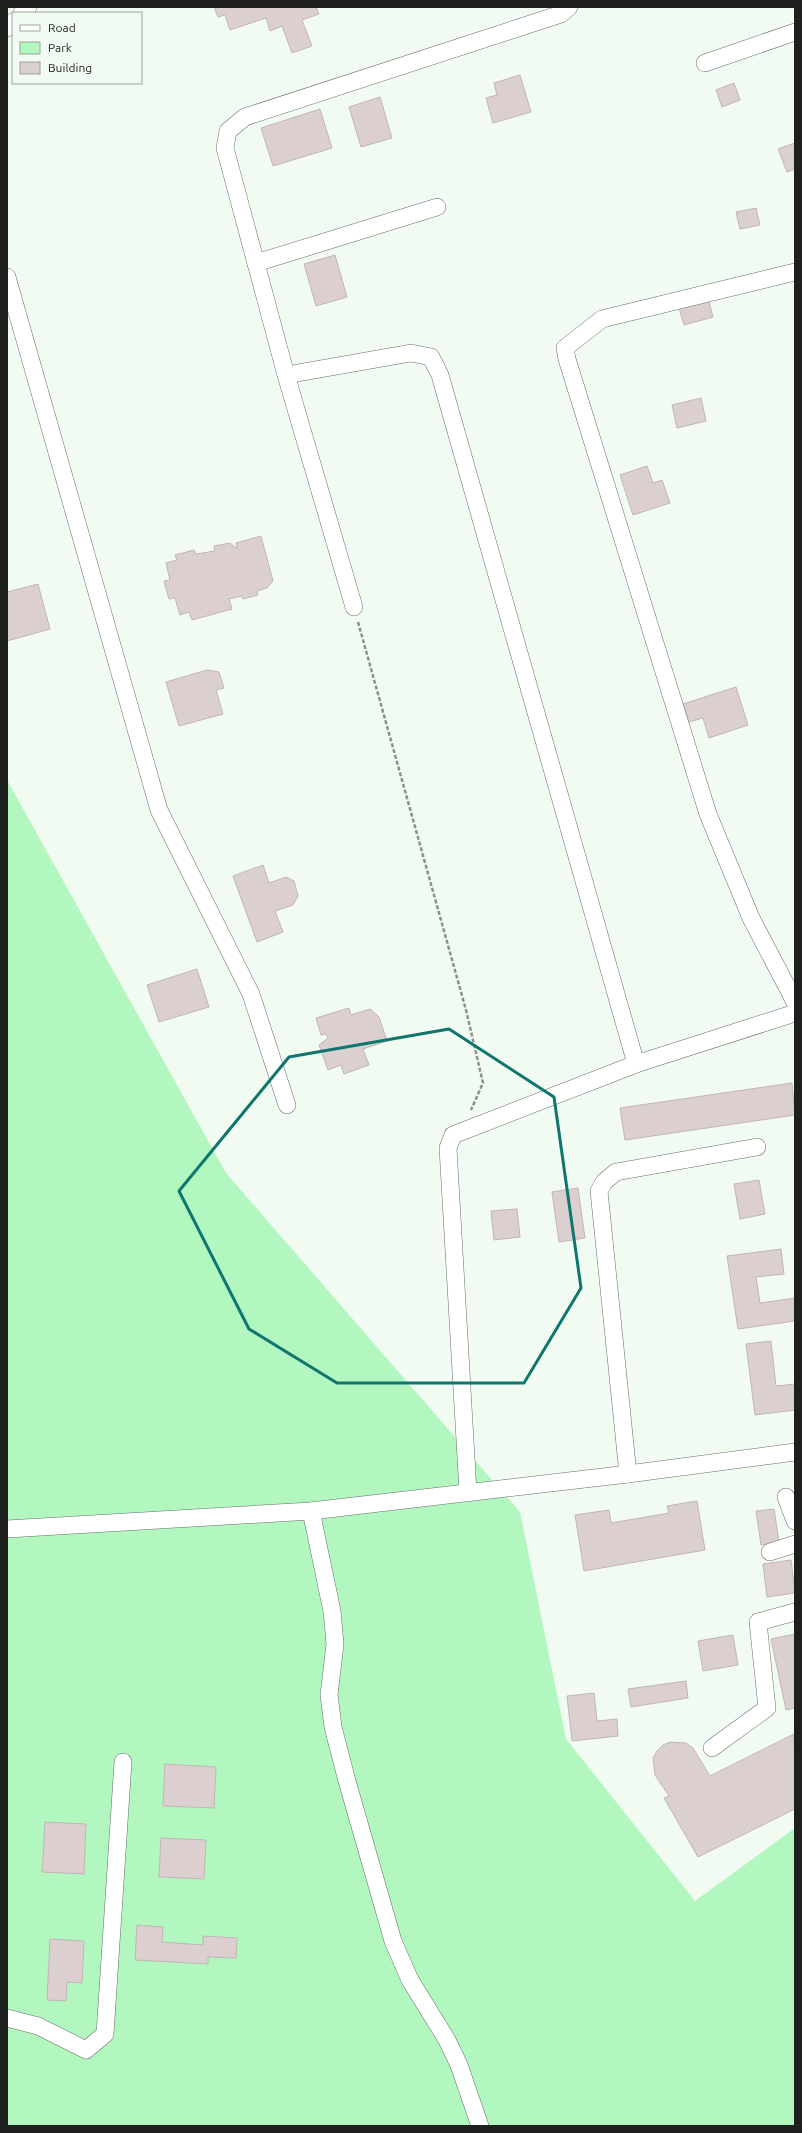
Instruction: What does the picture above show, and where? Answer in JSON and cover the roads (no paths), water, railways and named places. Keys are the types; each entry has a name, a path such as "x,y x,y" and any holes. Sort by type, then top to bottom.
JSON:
{"street":[{"path":"354,606 286,375 225,148 228,131 245,117 561,14 569,7"},
{"path":"706,63 795,32"},
{"path":"256,263 438,207"},
{"path":"795,272 602,319 565,348 569,366 708,814 751,918 795,1002"},
{"path":"7,277 159,810 251,994 287,1104"},
{"path":"286,375 411,353 430,357 440,375 636,1064"},
{"path":"468,1492 448,1148 453,1135 463,1129 636,1064 795,1013"},
{"path":"628,1474 599,1191 604,1182 616,1172 757,1147"},
{"path":"7,1529 311,1511 628,1474 795,1452"},
{"path":"786,1498 795,1521"},
{"path":"311,1511 332,1611 335,1644 329,1695 333,1727 347,1781 393,1940 410,1980 447,2040 459,2065 480,2126"},
{"path":"770,1552 795,1544"},
{"path":"712,1748 766,1708 758,1622 795,1612"},
{"path":"7,2018 38,2026 86,2050 105,2034 123,1762"}]}
